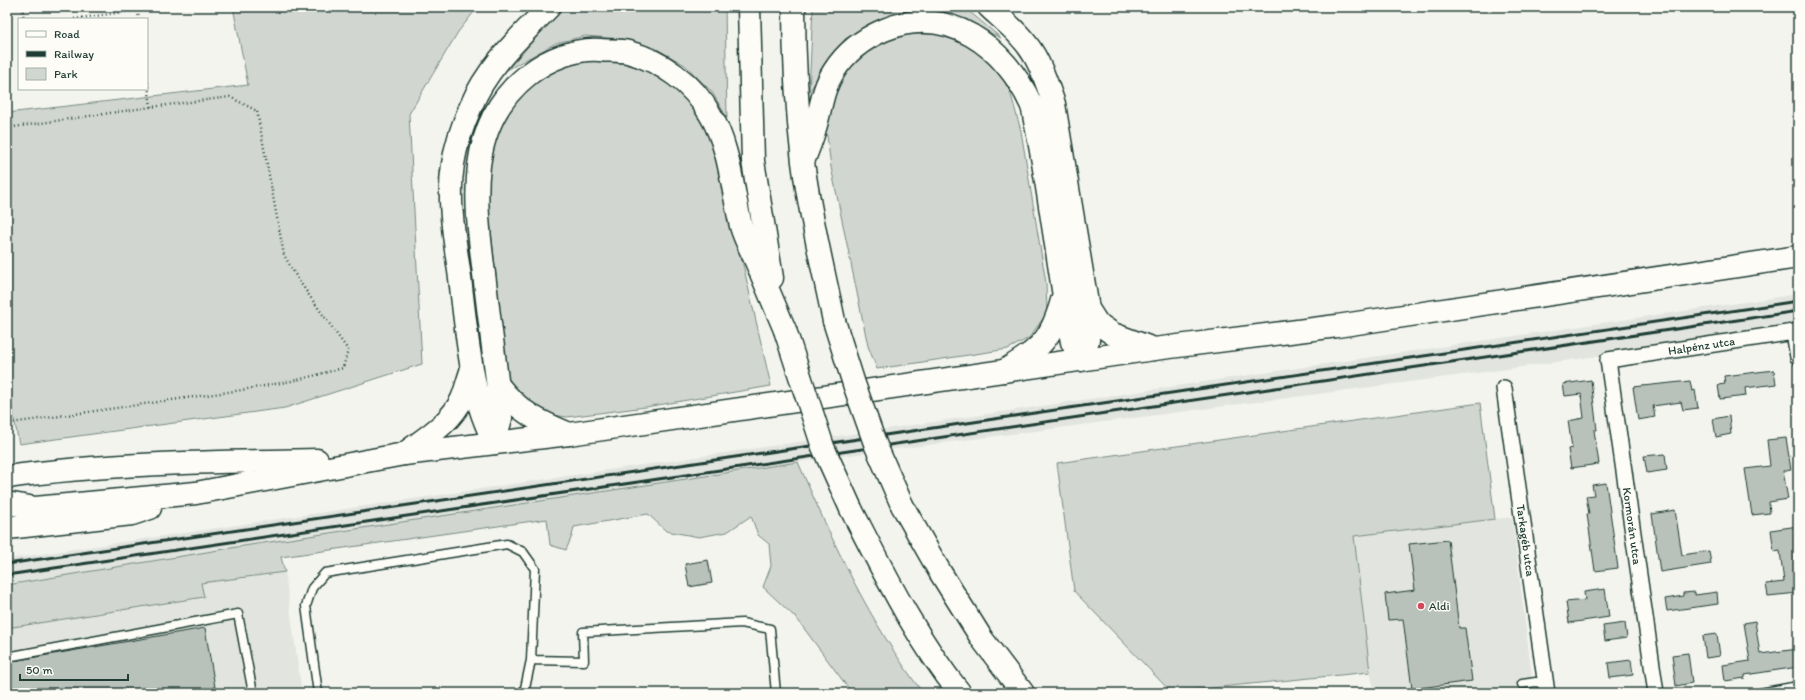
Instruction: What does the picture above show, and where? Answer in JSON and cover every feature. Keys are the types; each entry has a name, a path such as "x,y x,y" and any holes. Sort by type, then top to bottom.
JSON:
{"main road":[{"path":"494,443 480,405 472,368 455,242 452,196 453,164 460,133 471,104 490,72 506,52 549,7"},
{"path":"749,7 753,161 773,284 785,330 823,447 851,510 905,614 932,655 960,693"},
{"path":"794,7 794,59 803,162 813,222 834,321 854,384 876,446 902,505 940,572 982,639 1023,693"},
{"path":"989,7 1013,30 1033,53 1044,76 1054,104 1088,309 1088,340 1081,360"},
{"path":"803,162 815,127 822,97 833,72 857,44 873,34 905,22 947,24 967,32 985,44 1009,66 1031,105 1042,153 1072,342 1081,360"},
{"path":"494,443 501,418 476,213 477,177 482,145 490,123 505,97 520,81 541,65 570,53 594,49 627,52 648,59 669,71 693,91 710,114 721,141 729,167 742,228 785,330"},
{"path":"7,503 35,508 196,493 395,456 569,434 1154,349 1337,326 1798,257"},
{"path":"1004,371 1029,356 1048,337 1057,318 1064,292"},
{"path":"1088,309 1097,323 1113,334 1154,349"},
{"path":"7,477 38,473 187,463 395,456 436,430 452,414 462,399 472,368"},
{"path":"498,385 519,408 539,422 569,434"},
{"path":"7,528 132,514 196,493"}],"street":[{"name":"Halpénz utca","path":"1608,360 1794,332 1798,357"},
{"name":"Kormorán utca","path":"1608,360 1656,693"},
{"name":"Tarkagéb utca","path":"1504,388 1547,689"}],"lane":[{"path":"318,693 306,606 312,588 325,573 507,544 523,552 535,569 531,660 524,693"},
{"path":"7,658 238,614 253,693"},
{"path":"531,660 584,661 583,632 742,623 770,629 776,693"},
{"path":"1522,684 1536,682 1547,689"},
{"path":"1760,693 1798,686"}],"path":[{"path":"22,7 24,18"},
{"path":"80,18 137,9"},
{"path":"148,85 151,107"},
{"path":"7,128 230,97 257,111 284,255 299,281 348,350 343,368 297,380 242,390 11,423 8,420 7,407"}],"shaded area":[{"path":"1798,294 1798,327 1501,370 798,462 237,547 7,585 7,559"},
{"path":"1512,517 1534,693 1375,693 1370,672 1354,536"},
{"path":"285,572 302,693 7,693 7,628 203,597 201,583"}],"green space":[{"path":"233,7 478,7 458,32 409,114 422,364 285,408 19,444 7,383 7,113 248,85"},
{"path":"564,7 725,7 727,118 712,92 685,65 655,48 622,39 585,36 556,43 507,70"},
{"path":"813,7 964,7 1001,38 965,21 921,11 881,20 845,39 809,92"},
{"path":"910,34 940,34 967,44 995,66 1010,91 1021,131 1046,283 1047,313 1029,338 1008,349 877,369 868,346 831,167 827,136 820,121 837,87 860,57 880,42"},
{"path":"590,61 631,64 671,81 707,123 718,156 771,386 646,407 567,417 538,413 517,395 507,376 487,194 490,155 502,122 521,93 554,67"},
{"path":"1480,403 1495,519 1354,536 1370,672 1171,692 1074,591 1057,463"},
{"path":"798,462 839,552 869,611 886,639 923,693 852,693 797,619 763,587 771,566 769,544 758,535 751,516 727,532 699,537 666,531 648,514 574,527 566,550 550,545 547,519 281,557 285,572 201,583 204,597 7,628 7,585 237,547"}],"building":[{"path":"1774,370 1776,384 1745,388 1746,396 1720,399 1718,385 1725,384 1724,376"},
{"path":"1591,380 1597,430 1594,430 1599,464 1571,468 1568,449 1572,448 1568,421 1584,418 1581,394 1565,396 1563,384"},
{"path":"1690,381 1692,391 1695,390 1698,408 1683,410 1681,402 1653,406 1655,417 1638,420 1633,387"},
{"path":"1729,416 1731,434 1716,437 1713,419"},
{"path":"1786,438 1791,470 1783,471 1788,499 1769,502 1770,513 1752,515 1745,469 1770,466 1767,440"},
{"path":"1665,454 1667,470 1647,473 1644,456"},
{"path":"1606,483 1618,568 1595,571 1586,496 1594,495 1592,485"},
{"path":"1675,510 1682,555 1709,551 1711,564 1660,572 1652,514"},
{"path":"1798,526 1798,593 1768,596 1766,584 1784,582 1780,551 1774,552 1771,530"},
{"name":"Aldi","path":"1448,540 1459,628 1465,628 1472,681 1412,689 1403,619 1388,620 1385,594 1415,590 1409,544"},
{"path":"708,560 712,583 689,587 685,564"},
{"path":"1605,589 1609,617 1569,623 1566,602 1585,600 1584,592"},
{"path":"1695,592 1695,595 1717,592 1718,604 1667,611 1665,599 1683,596 1683,593"},
{"path":"1755,621 1760,654 1798,649 1798,667 1745,675 1745,678 1725,681 1723,665 1750,661 1744,623"},
{"path":"1625,623 1627,638 1605,641 1603,626"},
{"path":"205,628 216,693 7,693 7,662"},
{"path":"1717,634 1720,656 1706,658 1703,636"},
{"path":"1688,653 1692,683 1676,686 1672,655"},
{"path":"1631,660 1633,675 1610,678 1608,663"}],"railway":[{"path":"7,564 1798,301"},
{"path":"7,575 1798,311"}],"place":[{"name":"Aldi","path":"1421,606"}]}
